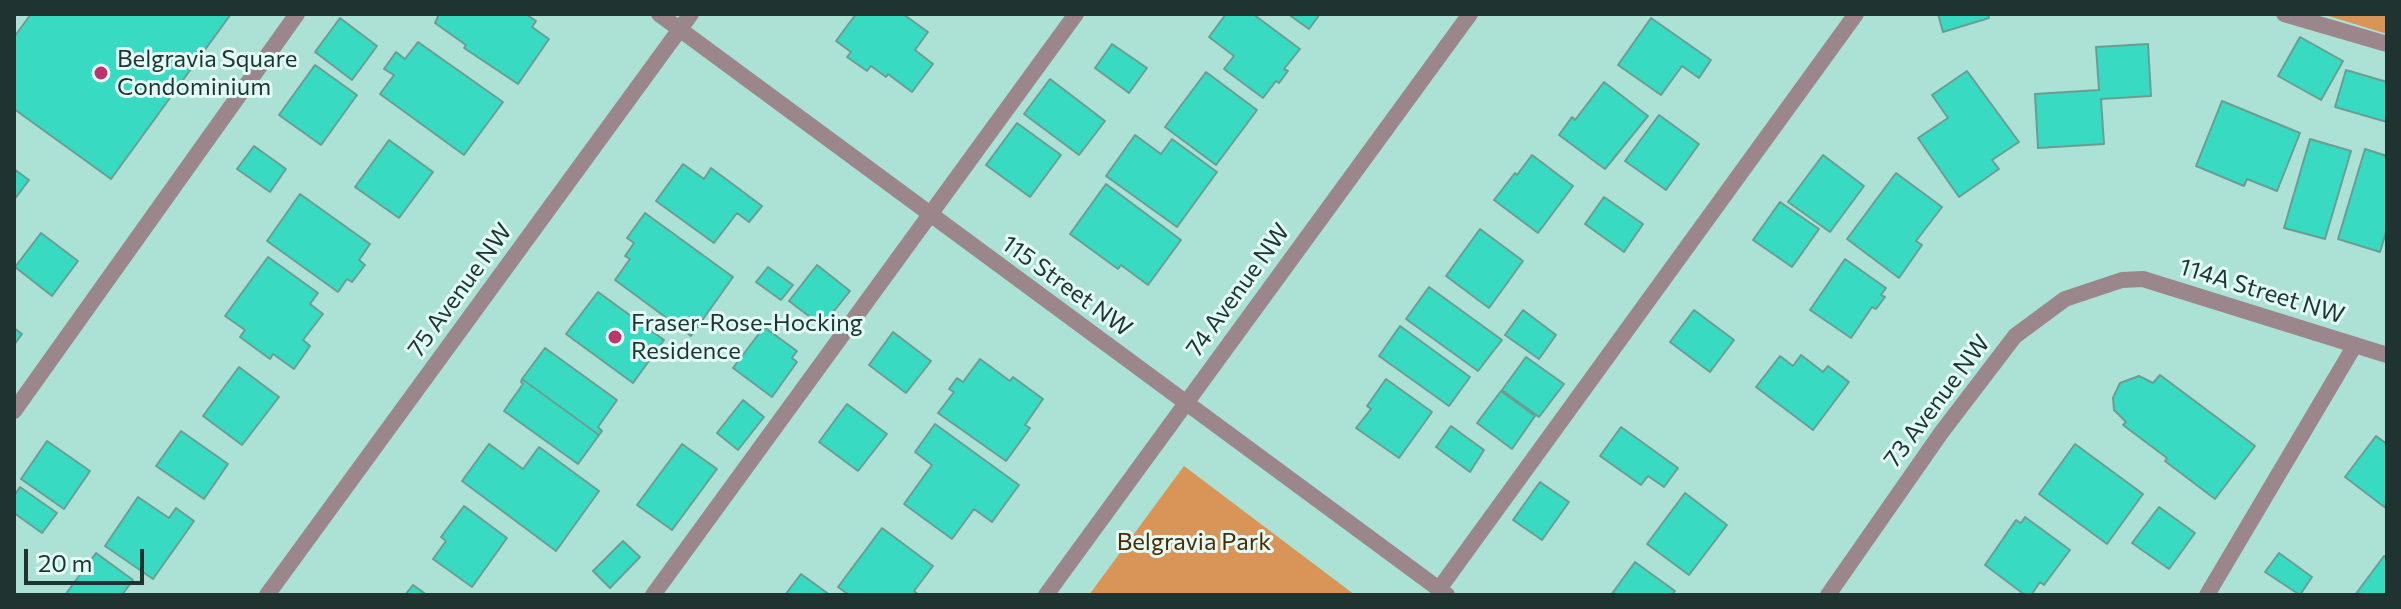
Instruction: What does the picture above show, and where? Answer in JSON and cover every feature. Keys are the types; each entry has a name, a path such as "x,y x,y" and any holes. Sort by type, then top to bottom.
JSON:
{"street":[{"path":"14,411 297,14"},
{"name":"115 Street NW","path":"659,14 1443,592"},
{"name":"75 Avenue NW","path":"267,595 691,14"},
{"path":"653,595 1076,14"},
{"name":"74 Avenue NW","path":"1046,595 1470,14"},
{"path":"1443,592 1856,14"},
{"path":"2284,14 2387,44"},
{"name":"114A Street NW","path":"2122,280 2143,279 2387,355"},
{"name":"73 Avenue NW","path":"1828,595 1941,433 2015,336 2065,299 2122,280"},
{"path":"2207,595 2355,345"}],"green space":[{"path":"2322,14 2387,14 2387,34"},
{"name":"Belgravia Park","path":"1184,466 1355,595 1089,595"}],"building":[{"name":"Belgravia Square Condominium","path":"31,14 231,14 111,179 14,109 14,37"},
{"path":"439,14 526,14 536,21 532,27 549,39 518,84 464,48 466,45 435,23"},
{"path":"856,14 903,14 928,32 915,50 933,64 912,92 888,74 886,77 871,66 867,71 847,57 851,52 836,41"},
{"path":"1226,14 1253,14 1300,49 1284,69 1288,71 1279,83 1276,81 1263,98 1224,69 1234,56 1209,37"},
{"path":"1288,14 1320,14 1309,29"},
{"path":"1938,14 1988,14 1989,18 1943,32"},
{"path":"340,18 377,46 352,80 315,52"},
{"path":"1651,18 1711,60 1699,78 1682,66 1661,95 1618,65"},
{"path":"2300,37 2343,61 2321,100 2278,76"},
{"path":"418,42 503,102 464,155 380,94 394,75 384,69 396,52 405,59"},
{"path":"1112,44 1147,68 1129,93 1095,68"},
{"path":"2148,44 2151,96 2101,99 2104,144 2038,148 2035,94 2099,90 2096,47"},
{"path":"315,65 357,95 321,145 279,115"},
{"path":"2346,70 2387,82 2387,122 2335,107"},
{"path":"1967,71 2019,142 1992,160 1999,169 1959,197 1918,138 1948,118 1932,95"},
{"path":"1206,72 1257,110 1216,165 1165,127"},
{"path":"1050,79 1105,121 1079,155 1024,114"},
{"path":"1604,82 1648,116 1605,169 1559,135 1572,117 1575,120"},
{"path":"2222,101 2300,133 2277,191 2247,179 2244,186 2196,166"},
{"path":"1659,115 1699,144 1666,190 1625,161"},
{"path":"1017,123 1061,155 1030,197 986,165"},
{"path":"1135,135 1161,154 1172,139 1217,172 1177,227 1106,176"},
{"path":"2310,139 2351,151 2325,239 2284,228"},
{"path":"389,140 433,172 399,218 355,187"},
{"path":"254,146 286,169 270,192 237,169"},
{"path":"2365,149 2387,156 2387,229 2380,252 2338,239"},
{"path":"1532,155 1573,186 1538,233 1494,200"},
{"path":"1823,155 1864,186 1830,232 1788,202"},
{"path":"683,164 704,179 711,168 762,206 749,222 737,213 714,243 656,201"},
{"path":"14,169 29,180 14,200"},
{"path":"1896,173 1942,207 1916,241 1922,245 1899,278 1847,239"},
{"path":"1106,184 1181,240 1148,285 1121,265 1118,269 1070,234"},
{"path":"300,194 370,244 359,260 365,265 352,282 347,279 338,292 267,241"},
{"path":"1604,197 1643,224 1624,252 1585,224"},
{"path":"1780,202 1819,229 1792,267 1753,240"},
{"path":"645,213 733,277 691,336 615,280 630,259 625,256 634,243 627,238"},
{"path":"1480,229 1523,261 1489,308 1446,276"},
{"path":"41,233 78,261 52,296 15,267"},
{"path":"268,257 318,293 310,304 323,314 303,340 310,346 294,369 273,354 270,359 240,337 245,330 225,316"},
{"path":"1845,259 1886,288 1881,295 1885,297 1876,309 1872,307 1851,338 1810,310"},
{"path":"817,265 850,291 822,326 789,301"},
{"path":"768,267 793,285 781,300 756,282"},
{"path":"1429,287 1502,340 1478,371 1406,319"},
{"name":"Fraser-Rose-Hocking Residence","path":"598,292 664,340 633,383 566,334"},
{"path":"1523,310 1556,335 1539,359 1505,335"},
{"path":"1694,310 1734,340 1710,372 1670,342"},
{"path":"1400,326 1470,377 1449,406 1379,356"},
{"path":"764,327 797,351 792,358 797,362 772,397 733,368"},
{"path":"14,328 22,334 14,345"},
{"path":"893,332 931,361 906,393 869,365"},
{"path":"545,348 617,400 598,427 602,431 599,435 522,379"},
{"path":"1801,355 1823,372 1828,366 1849,382 1813,430 1756,387 1780,356 1793,366"},
{"path":"1526,357 1564,384 1539,417 1502,390"},
{"path":"980,359 1010,381 1013,377 1043,399 1025,425 1030,428 1006,461 938,413 954,392 949,389 957,378 963,382"},
{"path":"239,367 279,397 242,445 203,416"},
{"path":"2160,375 2255,446 2215,499 2123,425 2126,422 2114,410 2113,398 2120,383 2139,376 2153,383"},
{"path":"522,379 599,435 578,464 504,411 523,384"},
{"path":"1386,379 1432,412 1399,458 1356,428 1371,409 1367,406"},
{"path":"1501,391 1535,416 1512,449 1477,423"},
{"path":"743,400 764,417 738,450 717,433"},
{"path":"847,404 887,434 858,471 819,442"},
{"path":"935,424 1019,485 992,522 974,509 952,539 904,504 932,465 915,452"},
{"path":"1451,426 1484,450 1470,472 1436,447"},
{"path":"1621,427 1678,468 1664,487 1648,476 1641,485 1600,456"},
{"path":"181,431 228,464 204,499 156,466"},
{"path":"2376,436 2387,444 2387,509 2345,477"},
{"path":"47,441 90,471 64,509 21,479"},
{"path":"489,444 523,469 539,447 599,491 556,551 462,481"},
{"path":"682,444 717,469 672,530 637,505"},
{"path":"2075,444 2143,494 2107,544 2039,494"},
{"path":"1540,482 1569,502 1542,540 1513,520"},
{"path":"20,487 57,513 42,533 14,513 14,496"},
{"path":"1685,493 1727,525 1689,575 1647,544"},
{"path":"138,497 169,518 176,508 194,521 153,579 105,546"},
{"path":"464,506 507,538 472,587 433,559 446,541 441,537"},
{"path":"2159,507 2195,533 2169,569 2132,543"},
{"path":"2025,517 2070,550 2044,585 2040,582 2031,595 2025,595 1985,565 2016,520 2021,523"},
{"path":"882,528 933,566 914,591 919,595 849,595 838,587"},
{"path":"623,541 640,557 610,588 593,571"},
{"path":"96,553 133,580 122,595 65,595"},
{"path":"2279,553 2312,577 2300,595 2265,572"},
{"path":"2384,556 2387,558 2387,595 2355,595"},
{"path":"1635,562 1675,591 1672,595 1611,595"},
{"path":"801,574 830,595 785,595"},
{"path":"413,585 427,595 405,595"}],"place":[{"name":"Belgravia Square Condominium","path":"101,73"},
{"name":"Fraser-Rose-Hocking Residence","path":"615,337"}]}
